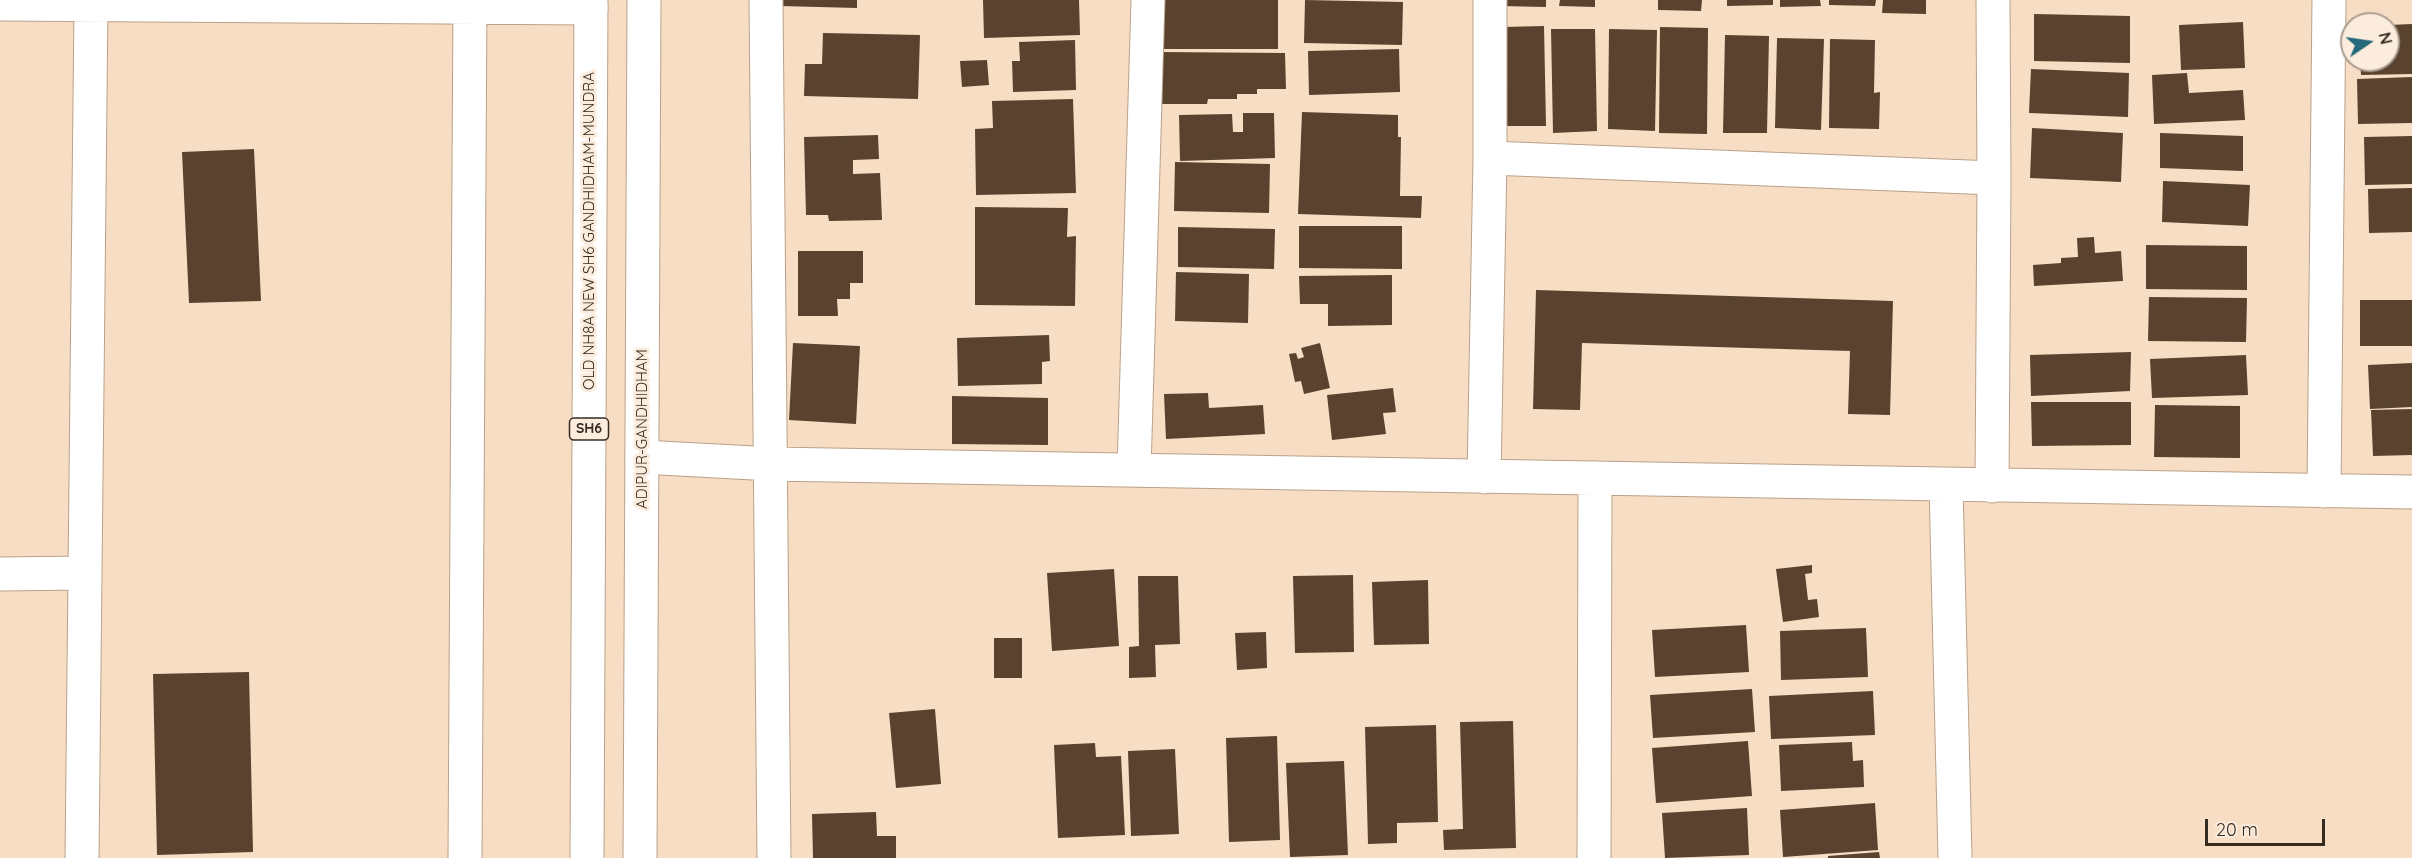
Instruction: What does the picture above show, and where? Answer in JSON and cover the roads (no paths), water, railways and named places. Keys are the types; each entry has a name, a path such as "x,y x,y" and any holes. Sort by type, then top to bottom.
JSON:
{"street":[{"name":"ADIPUR-GANDHIDHAM","path":"640,858 644,0"},
{"path":"766,0 774,858"},
{"path":"1134,470 1148,0"},
{"path":"1484,477 1490,158 1490,0"},
{"path":"1992,486 1993,0"},
{"path":"2324,491 2329,0"},
{"path":"0,4 591,4"},
{"path":"465,858 470,4"},
{"name":"OLD NH8A NEW SH6 GANDHIDHAM-MUNDRA","path":"587,858 591,4"},
{"path":"82,858 91,5"},
{"path":"1490,158 1994,177"},
{"path":"642,458 772,464 2412,492"},
{"path":"1594,858 1595,478"},
{"path":"1946,485 1955,858"},
{"path":"0,574 85,573"}]}
